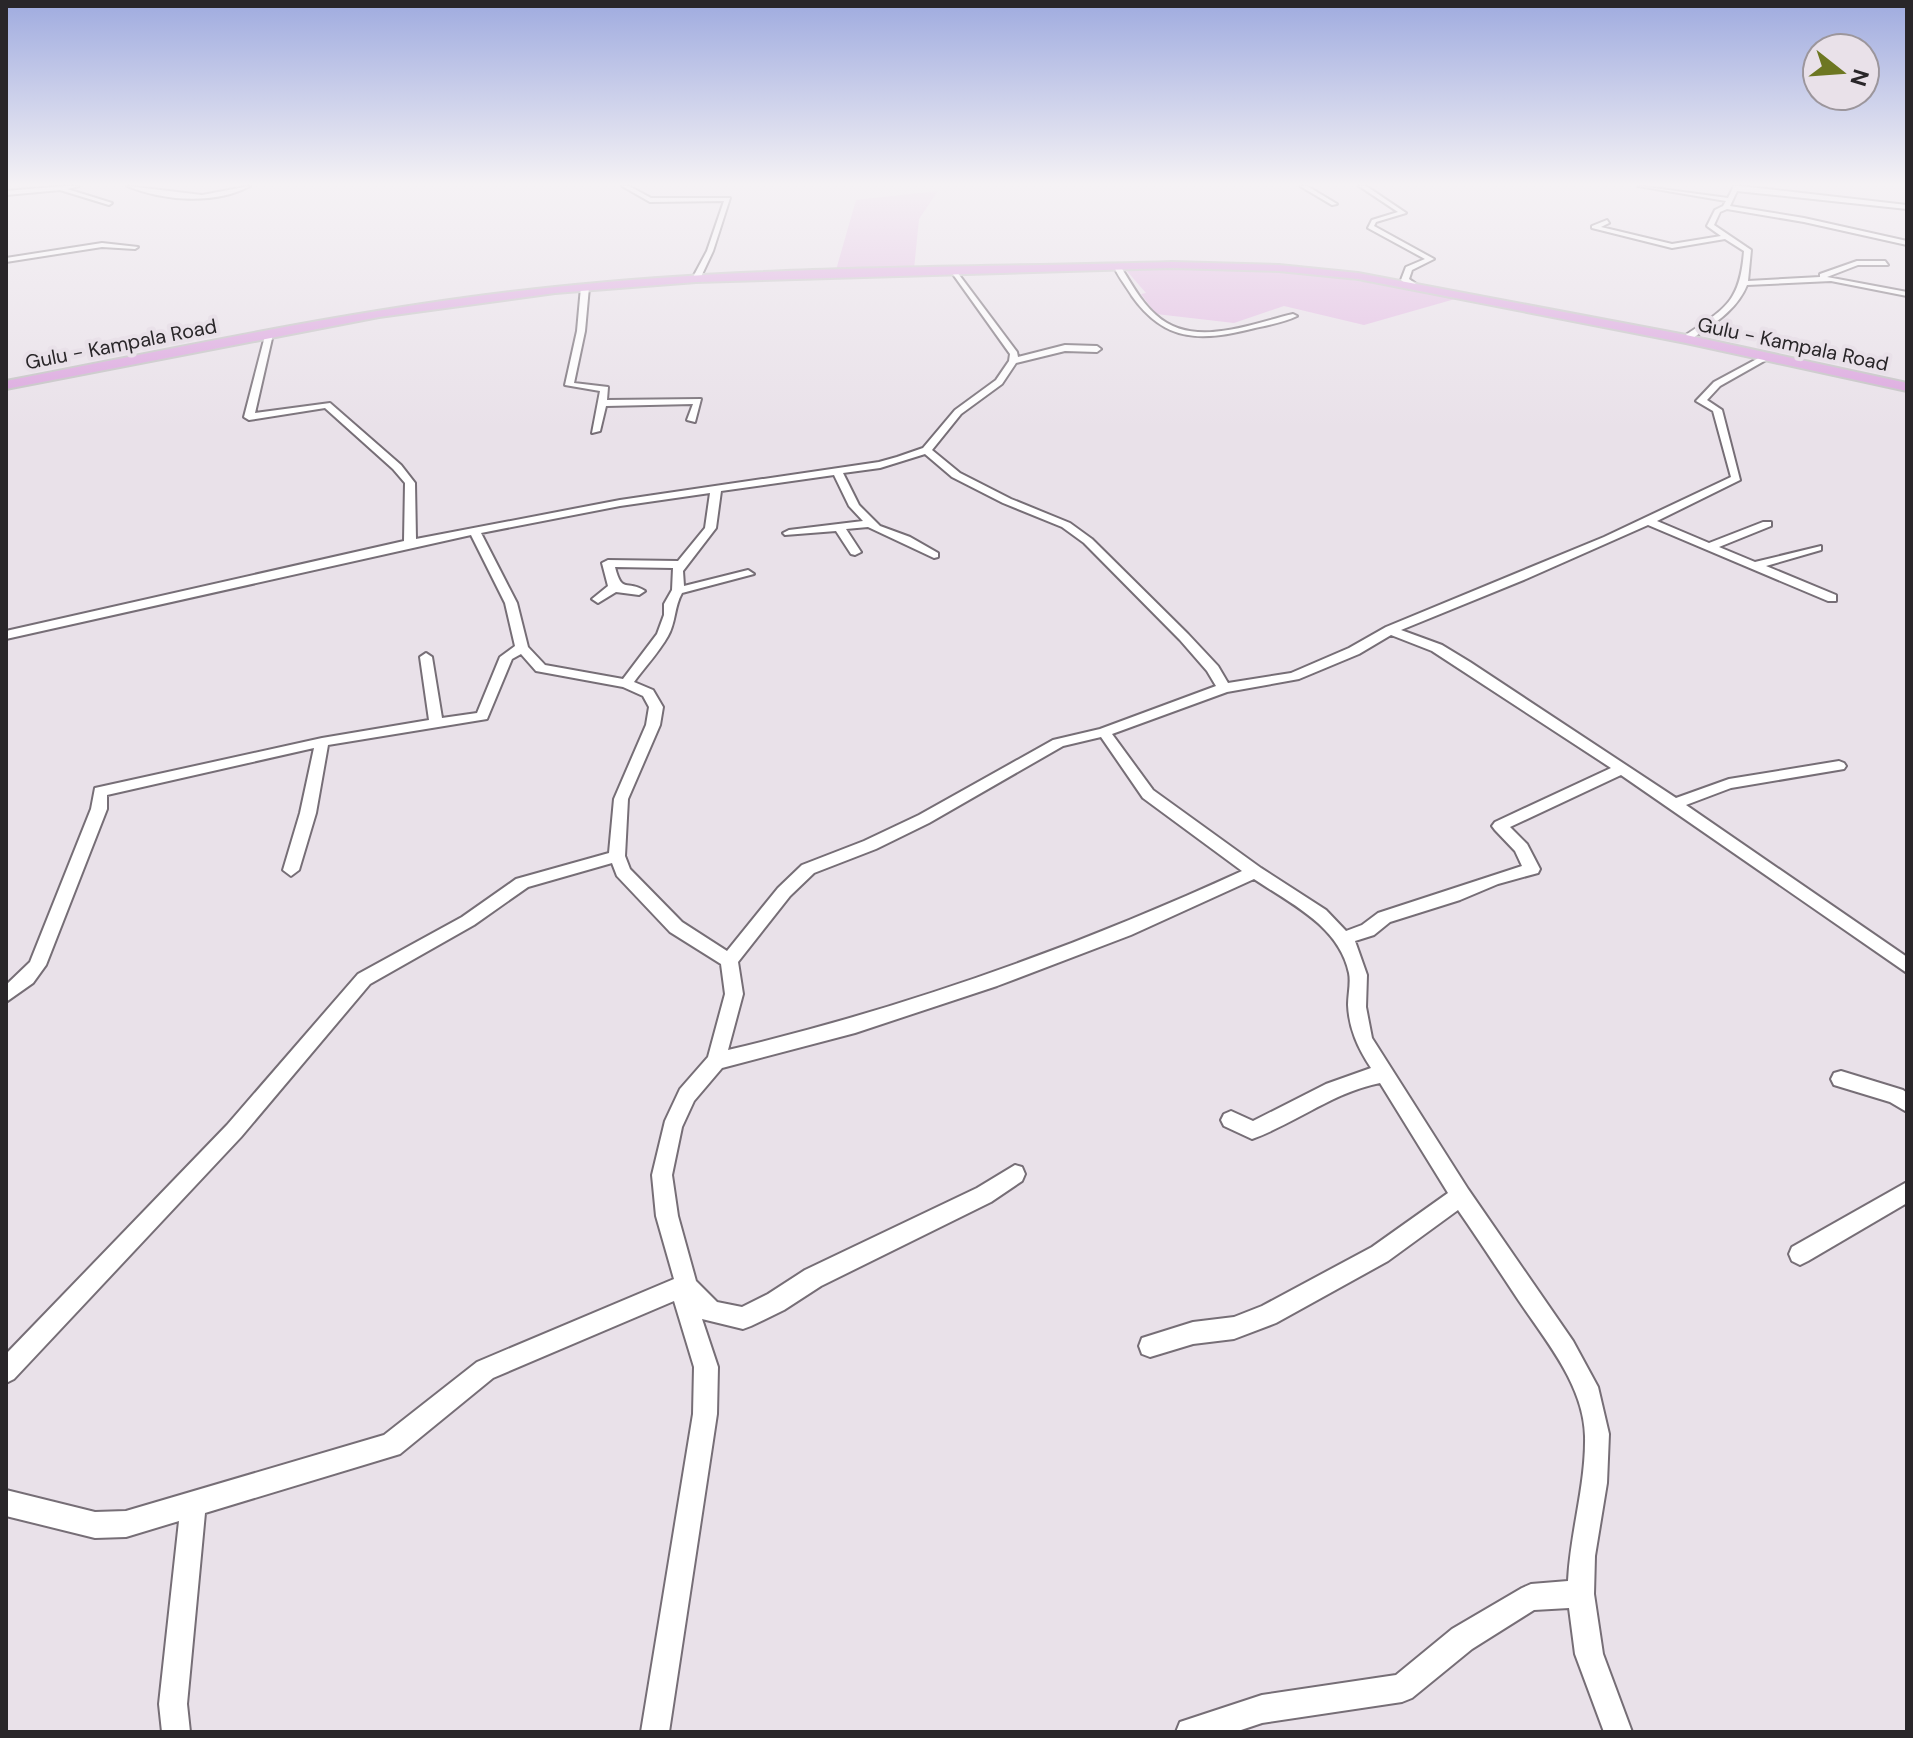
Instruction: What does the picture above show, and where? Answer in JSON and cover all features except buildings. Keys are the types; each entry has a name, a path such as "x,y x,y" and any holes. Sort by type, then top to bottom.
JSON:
{"main road":[{"name":"Gulu - Kampala Road","path":"6,385 379,313 585,287 696,279 1071,267"},
{"name":"Gulu - Kampala Road","path":"1206,267 1279,268 1413,286 1686,339 1907,387"}],"street":[{"path":"696,279 702,267"},
{"path":"1117,267 1152,315 1178,331 1234,332 1293,316"},
{"path":"1413,267 1405,280 1413,286"},
{"path":"1686,339 1734,305 1746,283 1744,267"},
{"path":"1814,278 1847,267"},
{"path":"6,635 410,543 620,503 880,465 926,450 958,412 999,382 1013,361 1014,354 954,270"},
{"path":"1746,283 1831,279 1907,294"},
{"path":"585,287 581,331 569,385 605,389 595,431"},
{"path":"269,334 249,417 327,405 397,467 410,483 410,543"},
{"path":"1013,361 1052,350 1097,349"},
{"path":"655,1732 705,1414 706,1367 667,1216 662,1175 672,1127 682,1105 716,1061 734,994 729,961 784,892 808,869 870,845 924,819 1058,743 1104,732 1224,688 1294,676 1354,651 1390,630 1524,578 1650,522 1736,478 1717,410 1701,401 1717,384 1769,356"},
{"path":"603,403 698,401 692,420"},
{"path":"926,450 956,475 1007,501 1066,525 1088,541 1184,637 1213,669 1224,688"},
{"path":"837,471 854,506 876,528 906,539 934,555"},
{"path":"626,684 663,634 677,591 677,571 710,528 716,488"},
{"path":"1650,522 1832,598"},
{"path":"789,533 871,523"},
{"path":"1708,547 1767,524"},
{"path":"839,527 855,552"},
{"path":"475,532 511,601 521,631 522,648 541,668 626,684 648,693 656,707 653,725 621,799 617,856 623,872 676,927 729,961"},
{"path":"1753,566 1817,548"},
{"path":"639,591 621,590 616,586 608,572 608,563 682,565"},
{"path":"677,591 748,574"},
{"path":"598,599 616,586"},
{"path":"1390,630 1437,648 1675,804 1907,966"},
{"path":"6,995 37,965 99,809 100,792 322,742 482,716 506,657 522,648"},
{"path":"426,657 436,722"},
{"path":"1104,732 1148,794 1255,872 1320,914 1344,938 1358,975 1357,1007 1363,1040 1461,1196 1565,1349 1586,1387 1597,1434 1594,1483 1582,1556 1581,1594 1589,1654 1618,1732"},
{"path":"291,870 308,813 322,742"},
{"path":"1675,804 1729,784 1839,766"},
{"path":"1344,938 1368,930 1384,917 1532,869 1521,848 1500,826 1622,769"},
{"path":"6,1371 234,1131 364,979 468,921 522,883 617,856"},
{"path":"716,1061 804,1041 1051,961 1190,903 1255,872"},
{"path":"1231,1120 1252,1130 1278,1121 1335,1086 1358,1077 1385,1074"},
{"path":"1841,1079 1896,1096 1907,1104"},
{"path":"684,1287 711,1312 743,1318 776,1302 813,1278 984,1195 1015,1174"},
{"path":"1800,1254 1907,1192"},
{"path":"1150,1346 1193,1333 1234,1328 1268,1315 1380,1254 1461,1196"},
{"path":"6,1503 95,1525 126,1524 391,1445 485,1370 684,1287"},
{"path":"176,1732 173,1704 193,1505"},
{"path":"1190,1732 1262,1709 1402,1688 1462,1639 1531,1597 1581,1594"}],"shaded area":[{"path":"837,267 914,267 914,269 836,270"},
{"path":"1223,268 1306,273 1462,297 1364,325 1284,306 1234,323 1156,314 1141,294 1146,293 1126,270"}]}
